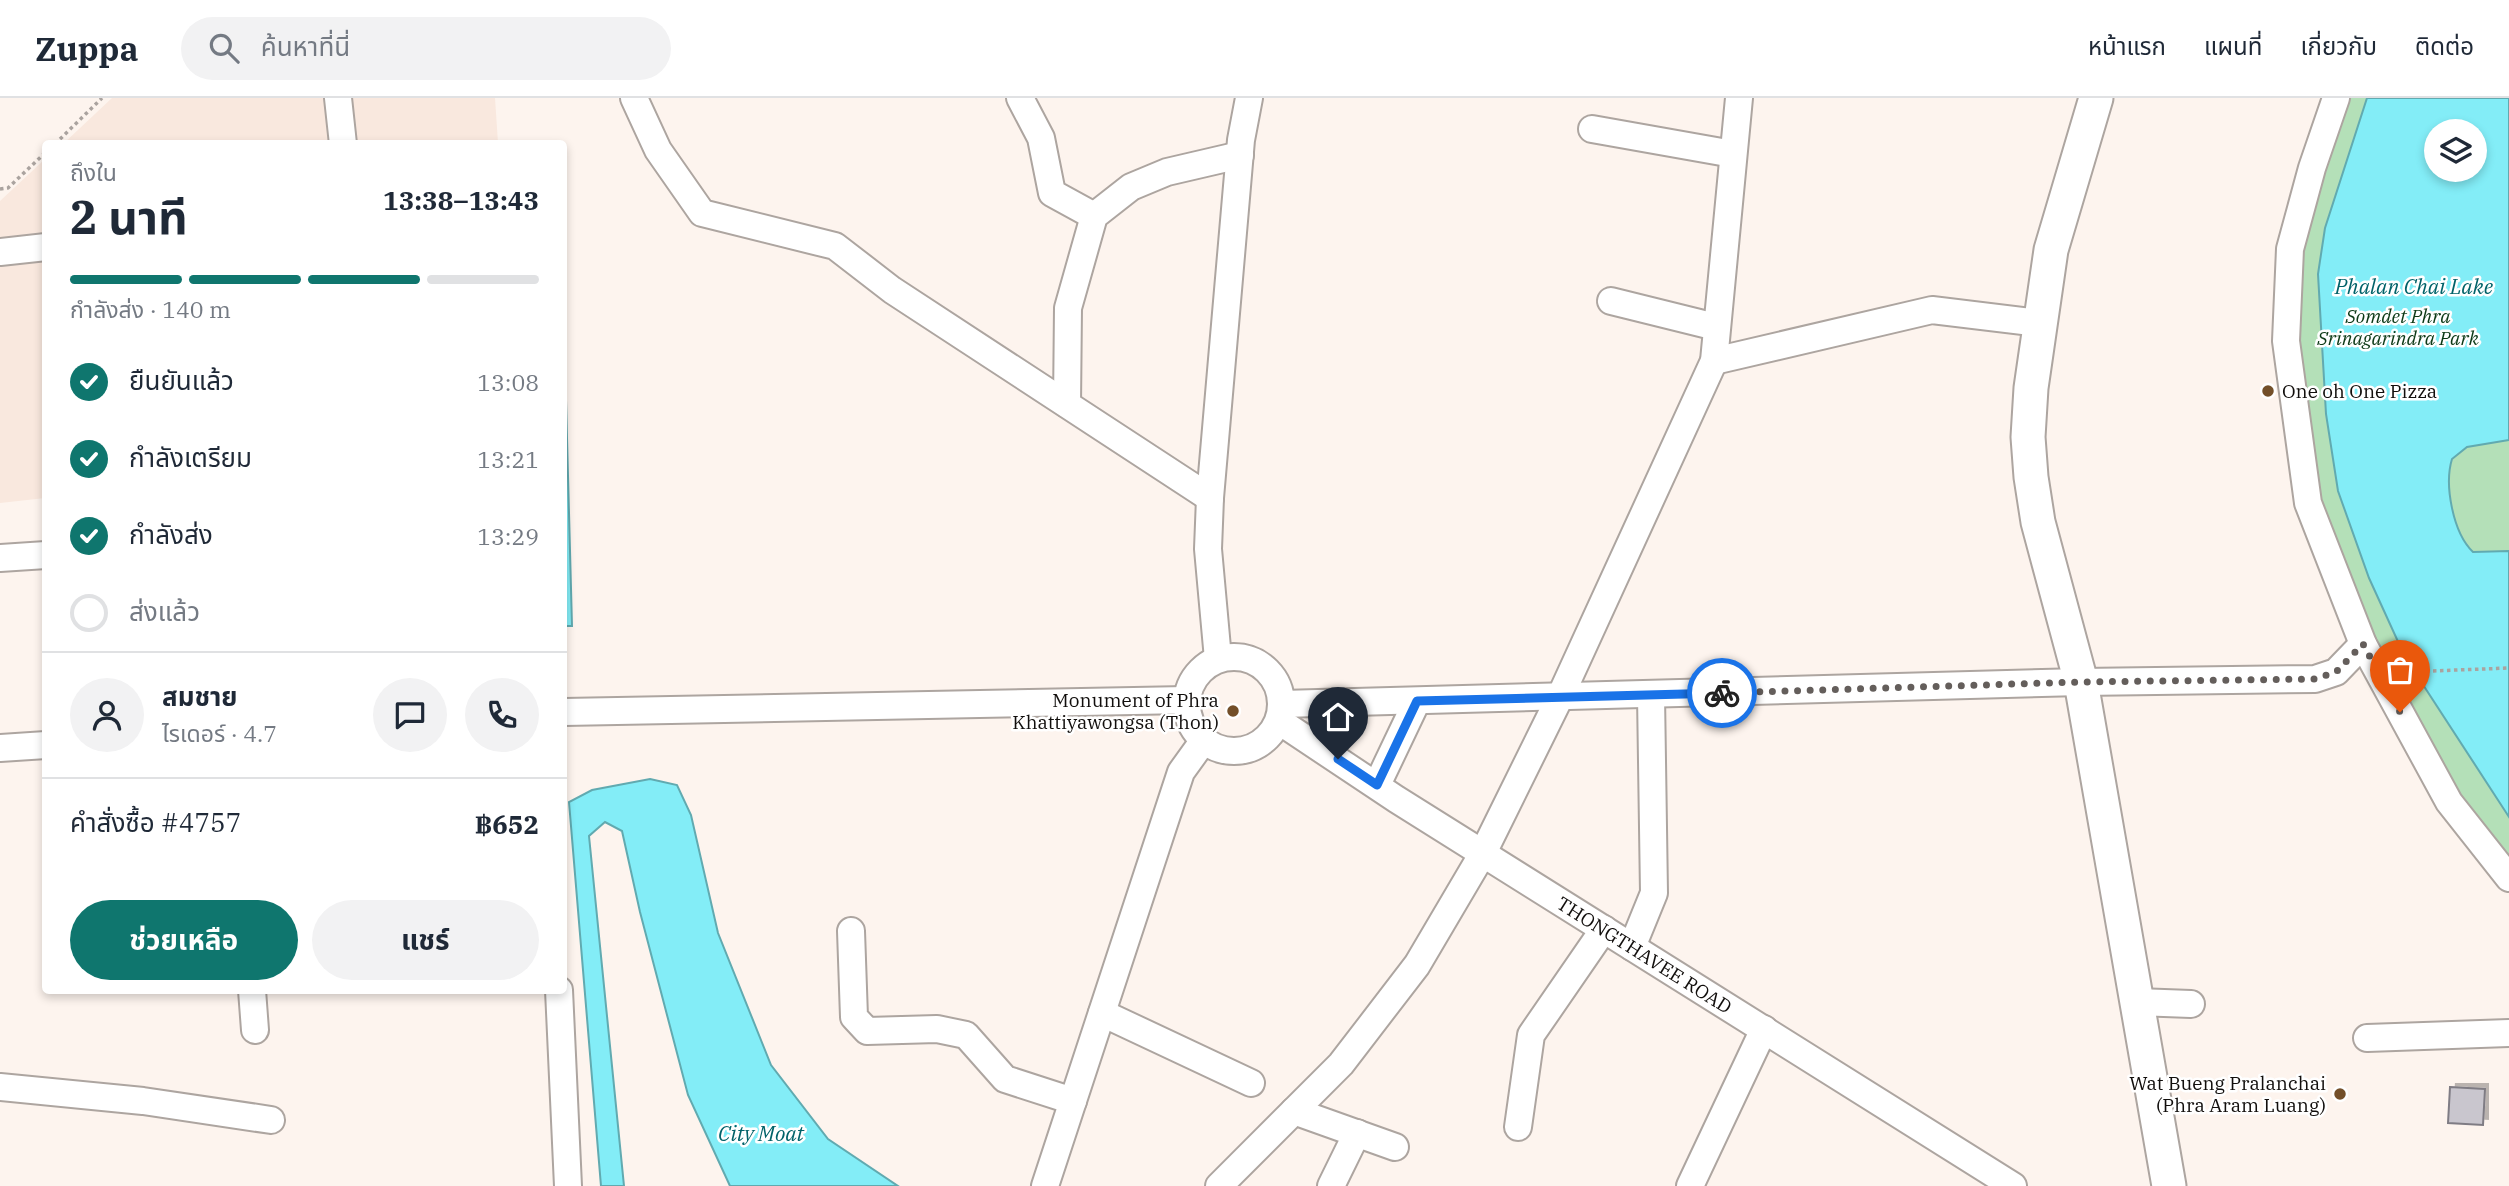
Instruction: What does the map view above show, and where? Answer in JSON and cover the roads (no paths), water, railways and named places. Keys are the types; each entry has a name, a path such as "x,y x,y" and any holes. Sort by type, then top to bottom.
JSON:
{"main road":[{"path":"2096,98 2051,250 2031,388 2028,437 2038,523 2081,682 2169,1186"}],"street":[{"path":"338,98 343,140"},
{"path":"634,98 658,149 702,213 835,246 892,290 1210,498"},
{"path":"1020,98 1041,138 1052,193 1094,216"},
{"path":"1218,659 1208,549 1210,498 1240,155 1249,98"},
{"path":"1219,1186 1341,1064 1417,965 1483,853 1560,697 1714,361 1739,98"},
{"path":"2336,98 2312,168 2290,249 2286,341 2308,503 2363,644 2449,802 2509,878"},
{"path":"1592,129 1733,154"},
{"path":"1067,404 1068,308 1094,216 1131,187 1167,172 1240,155"},
{"path":"0,252 42,247"},
{"path":"1611,301 1716,327"},
{"path":"1714,361 1932,310 2039,323"},
{"path":"0,558 42,555"},
{"path":"1281,712 1417,701 2081,682 2315,679 2336,672 2363,644"},
{"path":"1241,656 1257,662 1274,676 1281,712 1260,744 1245,750 1218,748 1204,740 1188,717 1186,700 1190,684 1200,671 1218,659 1241,656"},
{"path":"1632,947 1654,893 1651,695"},
{"path":"567,712 1186,700"},
{"path":"1377,785 1417,701"},
{"name":"THONGTHAVEE ROAD","path":"1281,712 1377,785 1763,1029 1988,1179 2013,1186"},
{"path":"1045,1186 1181,772 1204,740"},
{"path":"0,748 42,745"},
{"path":"1518,1127 1531,1035 1604,929"},
{"path":"851,931 854,1017 867,1031 937,1029 966,1035 1006,1079 1073,1101"},
{"path":"252,994 255,1030"},
{"path":"559,994 568,1186"},
{"path":"2137,1002 2191,1004"},
{"path":"1102,1013 1251,1083"},
{"path":"1690,1186 1763,1029"},
{"path":"2367,1038 2509,1033"},
{"path":"0,1087 143,1101 271,1120"},
{"path":"1294,1111 1395,1147"},
{"path":"1331,1186 1357,1133"}],"water":[{"name":"Phalan Chai Lake","path":"2367,98 2509,98 2509,440 2467,447 2452,459 2449,482 2455,521 2466,544 2473,552 2509,551 2509,817 2405,657 2369,578 2338,491 2326,414 2318,274 2325,228"},
{"path":"567,438 572,626 567,626"},
{"name":"City Moat","path":"650,779 677,785 691,815 718,933 771,1065 828,1139 898,1186 730,1186 688,1095 640,912 622,831 605,822 589,836 624,1186 601,1186 569,802 592,790"}],"place":[{"name":"One oh One Pizza","path":"2268,391"},
{"name":"Monument of Phra Khattiyawongsa (Thon)","path":"1233,711"},
{"name":"Wat Bueng Pralanchai (Phra Aram Luang)","path":"2340,1094"}],"park label":[{"name":"Somdet Phra Srinagarindra Park","path":"2398,327"}]}
